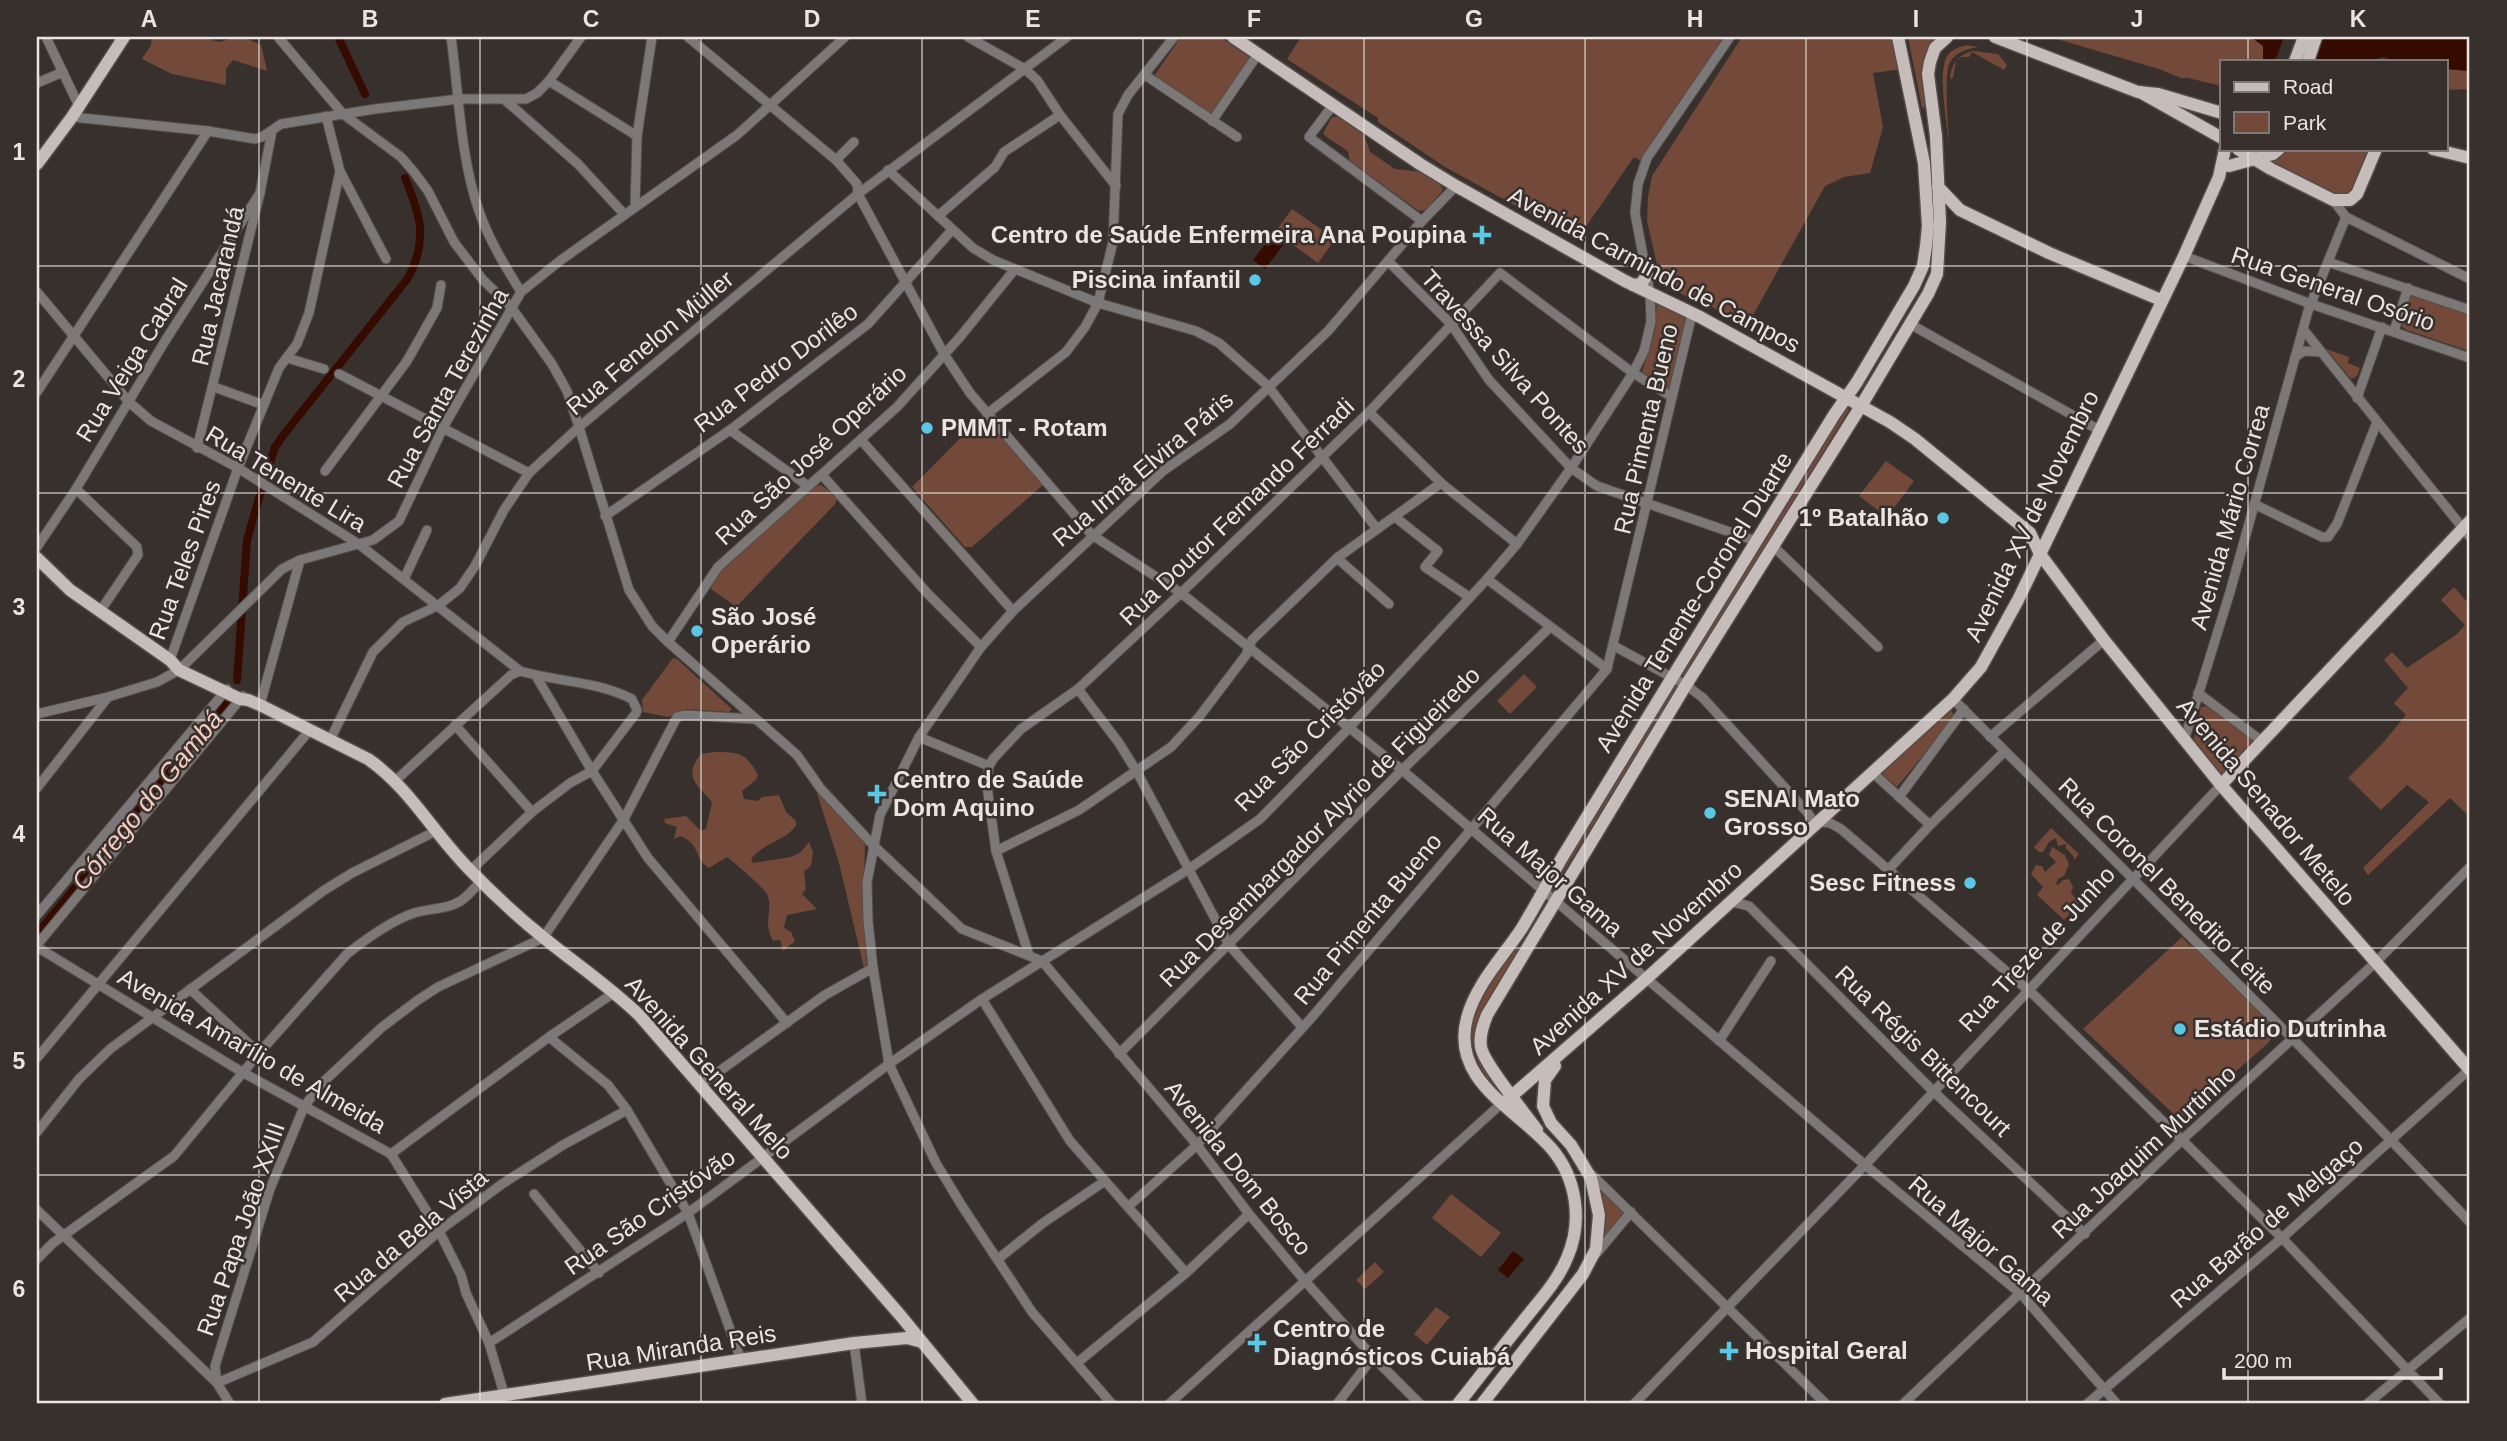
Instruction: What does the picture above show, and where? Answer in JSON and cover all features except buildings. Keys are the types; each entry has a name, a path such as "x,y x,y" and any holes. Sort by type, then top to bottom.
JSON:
{"main road":[{"path":"37,164 72,117 124,37"},
{"name":"Avenida Carmindo de Campos","path":"1233,37 1456,186 1633,285 1847,397 1914,439 2030,533 2040,554"},
{"path":"1900,43 1908,37"},
{"path":"1995,37 2138,92 2220,140"},
{"path":"2295,60 2304,37"},
{"path":"2308,60 2316,37"},
{"name":"Avenida Tenente-Coronel Duarte","path":"1458,1404 1553,1282 1568,1257 1574,1238 1576,1205 1567,1175 1551,1147 1481,1049 1481,1030 1521,957 1686,685 1928,294 1937,274 1940,251 1939,190 1928,74 1932,54 1943,40"},
{"name":"Avenida Tenente-Coronel Duarte","path":"1551,1147 1501,1104 1466,1057 1464,1032 1475,997 1523,926 1672,677 1847,397 1914,286 1923,266 1928,226 1924,163 1900,43"},
{"path":"2138,92 2158,94 2220,112"},
{"path":"2219,177 2221,150"},
{"path":"2219,177 2229,166 2253,154 2274,150"},
{"path":"2253,154 2333,200 2352,200 2376,150"},
{"path":"2438,150 2470,158"},
{"path":"1924,163 1939,190 1960,210 2161,300"},
{"name":"Avenida XV de Novembro","path":"1501,1104 1581,1037 1732,902 1953,699 1981,667 2040,554 2184,256 2219,177"},
{"path":"1928,226 1939,190"},
{"path":"1633,285 1641,284 1647,275"},
{"path":"2030,533 2045,530 2054,523"},
{"name":"Rua Treze de Junho","path":"2221,785 2468,529"},
{"name":"Avenida Senador Metelo","path":"2040,554 2184,741 2470,1070"},
{"name":"Avenida General Melo","path":"37,558 70,590 177,665 368,759 395,781 470,871 543,938 615,992 640,1016 900,1315 973,1404"},
{"path":"1521,957 1523,926"},
{"path":"1482,1404 1563,1302 1593,1258 1599,1215 1596,1191 1586,1168 1546,1114 1542,1097 1548,1073 1581,1037"},
{"path":"897,1339 901,1329 900,1315"},
{"name":"Rua Miranda Reis","path":"445,1404 507,1400 854,1343 907,1338 922,1342"}],"street":[{"path":"46,37 78,104"},
{"path":"278,37 343,114"},
{"path":"451,37 466,161 479,211 498,253 521,292"},
{"path":"72,117 208,131 255,139 281,124 326,116 459,99 526,99 549,81 581,37"},
{"path":"635,207 637,136 652,37"},
{"name":"Rua Major Gama","path":"688,37 836,160 857,184 858,194 944,354 987,414 1092,535 1181,593 1402,771 1865,1165 2021,1294 2117,1404"},
{"name":"Rua Santa Terezinha","path":"37,714 157,682 238,613 282,569 300,560 373,540 399,522 444,426 521,292 624,214 737,135 845,37"},
{"path":"968,37 1025,69 1037,80 1060,115 1116,186"},
{"name":"Rua Fenelon Müller","path":"330,740 373,652 402,622 439,605 460,588 475,566 504,510 529,473 579,427 858,194 1067,37"},
{"name":"Rua São Cristóvão","path":"489,1343 688,1213 762,1156 982,999 1189,869 1260,819 1349,728 1517,544 1633,373 1644,351 1651,322 1650,293 1634,213 1638,184 1647,158 1730,37"},
{"path":"987,414 1066,352 1085,327 1098,303 1113,242 1118,114 1170,38"},
{"path":"1212,121 1258,54"},
{"path":"37,83 63,72"},
{"path":"1144,75 1237,137"},
{"path":"549,81 637,136"},
{"path":"505,100 578,164 624,214"},
{"path":"1333,105 1309,137 1422,221"},
{"name":"Avenida Dom Bosco","path":"343,114 401,157 414,172 428,191 454,242 483,280 511,307 552,364 567,391 629,590 652,626 797,755 821,789 873,845 962,929 1042,961 1197,1144 1249,1214 1305,1281 1373,1357 1420,1404"},
{"path":"938,216 995,167 1004,152 1060,115"},
{"name":"Rua Teles Pires","path":"177,665 238,468 279,368 297,344 309,313 340,171 326,116"},
{"path":"37,392 208,131"},
{"name":"Rua Jacarandá","path":"197,448 260,193 272,131"},
{"path":"836,160 854,142"},
{"path":"888,170 973,248 1015,269 1098,303 1196,331 1219,343 1268,386 1377,529"},
{"path":"340,171 386,259"},
{"name":"Rua Irmã Elvira Páris","path":"1112,1404 1032,1312 936,1163 889,1064 873,968 867,882 880,815 919,737 981,647 1013,611 1163,471 1230,424 1328,331 1422,221 1456,186"},
{"name":"Rua Veiga Cabral","path":"37,547 260,193"},
{"path":"2333,200 2346,217 2470,279"},
{"name":"Avenida Mário Correa","path":"2184,741 2303,329 2346,217"},
{"name":"Rua Pedro Dorilêo","path":"605,516 730,429 868,324 952,230"},
{"name":"Rua General Osório","path":"2184,256 2311,304 2470,358"},
{"name":"Travessa Silva Pontes","path":"1388,261 1451,324 1489,380 1571,468 1597,486 1756,541"},
{"path":"2328,262 2470,310"},
{"name":"Rua São José Operário","path":"668,642 718,567 897,407 1015,269"},
{"name":"Rua Doutor Fernando Ferradi","path":"989,766 1021,729 1078,689 1370,412 1500,273 1633,373"},
{"path":"326,471 407,361 437,308 441,285"},
{"path":"2394,331 2408,288"},
{"name":"Rua Tenente Lira","path":"37,292 129,402 151,421 238,468 360,545 520,671 536,676 577,681 626,696 635,704 636,713 592,771"},
{"name":"Rua Pimenta Bueno","path":"1129,1206 1197,1144 1302,1027 1607,669 1692,314"},
{"path":"1910,324 2099,430"},
{"path":"2357,398 2382,327"},
{"path":"2303,329 2357,398 2468,529"},
{"path":"2295,357 2304,351 2321,352"},
{"path":"287,358 324,369"},
{"path":"1633,373 1672,397"},
{"path":"340,374 444,426 529,473"},
{"path":"214,387 264,405"},
{"path":"1370,412 1441,483 1517,544"},
{"path":"2254,504 2322,537 2328,537 2337,524 2377,422"},
{"path":"730,429 808,486"},
{"path":"861,440 1013,611"},
{"path":"822,475 929,595 981,647"},
{"path":"996,851 1079,810 1171,747 1199,717 1246,655 1252,640 1337,558 1441,483"},
{"path":"76,489 137,547 138,555 101,610"},
{"path":"1395,517 1438,551 1425,567 1469,597"},
{"path":"404,579 426,530"},
{"path":"1773,546 1878,647"},
{"path":"1337,558 1389,604"},
{"path":"37,946 248,700 300,560"},
{"path":"1487,579 1607,669"},
{"name":"Rua Desembargador Alyrio de Figueiredo","path":"1119,1054 1550,627"},
{"path":"1990,737 2104,640"},
{"path":"1614,646 1686,685 1712,708 1817,824 1830,823 1840,829 2028,990 2282,1238 2440,1404"},
{"path":"395,781 511,675 520,671"},
{"path":"536,676 648,858 787,1023"},
{"path":"1078,689 1119,743 1137,772 1229,945 1302,1027"},
{"path":"37,915 226,690"},
{"path":"2198,693 2263,742"},
{"path":"37,788 108,697"},
{"name":"Rua Coronel Benedito Leite","path":"1953,699 2293,1039 2470,1222"},
{"path":"1899,797 1964,709"},
{"path":"543,938 624,819 677,718 685,715 754,719"},
{"path":"455,725 532,812"},
{"path":"37,1059 97,983 309,731"},
{"path":"919,737 989,766 987,786 996,851 1029,955"},
{"path":"1888,870 2004,752"},
{"path":"470,871 532,812 570,783 592,771"},
{"path":"1872,772 1930,825"},
{"name":"Rua Treze de Junho","path":"1634,1404 1865,1165 2221,785"},
{"path":"37,1132 79,1079 110,1049 152,1017 342,879 436,831"},
{"name":"Rua Joaquim Murtinho","path":"1903,1404 2183,1139 2376,962 2470,867"},
{"path":"37,1259 174,1156 242,1072 347,954 414,913 461,901 482,880"},
{"name":"Rua Régis Bittencourt","path":"1732,902 1749,906 1933,1091 2084,1234"},
{"name":"Rua Papa João XXIII","path":"217,1383 215,1366 270,1189 304,1107 330,1076 381,1028 418,1000 438,987 543,938"},
{"name":"Avenida Amarílio de Almeida","path":"37,946 242,1072 391,1154 439,1231 461,1275 466,1293 489,1343 507,1400"},
{"path":"1719,1041 1771,961"},
{"path":"699,1086 824,995 873,968"},
{"path":"190,989 259,1053"},
{"path":"391,1154 549,1037 615,992"},
{"path":"982,999 1070,1141 1186,1273"},
{"path":"549,1037 608,1086 627,1111 688,1213 741,1360"},
{"name":"Rua Barão de Melgaço","path":"2087,1404 2282,1238 2470,1070"},
{"path":"1169,1404 1501,1104"},
{"name":"Rua da Bela Vista","path":"217,1383 313,1342 439,1231 533,1165 627,1111"},
{"path":"1586,1168 1826,1404"},
{"path":"998,1259 1043,1223 1105,1181"},
{"path":"534,1194 599,1273"},
{"path":"37,1210 217,1383 230,1404"},
{"path":"1593,1258 1631,1212"},
{"path":"1077,1363 1186,1273 1249,1214"},
{"path":"2367,1404 2470,1318"},
{"path":"854,1343 862,1404"},
{"path":"1337,1404 1373,1357"}],"green space":[{"path":"152,37 202,37 219,42 238,37 248,39 261,45 267,71 233,60 226,69 226,85 172,74 142,59 151,45"},
{"path":"1181,37 1220,37 1249,57 1250,60 1213,113 1209,113 1154,76"},
{"path":"1301,37 1724,37 1641,161 1634,157 1585,228 1563,217 1556,228 1445,167 1378,122 1378,118 1287,59"},
{"path":"1742,37 1894,37 1902,69 1873,73 1883,127 1870,173 1844,177 1825,186 1747,326 1661,282 1647,221 1652,176"},
{"path":"1908,37 1938,37 1925,61 1923,79 1926,107 1922,108"},
{"path":"2050,37 2251,37 2263,46 2263,60 2220,60 2220,86 2181,78"},
{"path":"1967,45 1979,47 1959,53 1950,62 1948,69 1949,147 1943,87 1944,64 1951,52"},
{"path":"1973,51 1998,54 2007,65 2004,70 1972,52 1969,57 1956,61 1953,78 1950,79 1956,60"},
{"path":"2448,69 2470,71 2470,89 2448,90"},
{"path":"1332,117 1339,117 1364,134 1370,152 1395,169 1422,172 1443,190 1426,210 1419,211 1350,161 1348,151 1325,136 1323,133"},
{"path":"2283,150 2368,150 2349,195 2341,197 2268,160"},
{"path":"1292,209 1335,239 1318,263 1275,232"},
{"path":"2410,294 2470,314 2470,348 2466,350 2404,329 2401,324"},
{"path":"1657,298 1689,314 1671,393 1642,372 1655,330"},
{"path":"2326,349 2349,357 2348,363 2360,368 2357,376 2351,379"},
{"path":"1848,407 1849,410 1686,675 1683,675 1844,408"},
{"path":"984,414 1043,485 972,547 965,547 912,487"},
{"path":"1886,461 1914,481 1887,517 1859,496"},
{"path":"821,485 834,495 837,500 835,504 738,605 735,606 711,589 726,565 741,550 774,520 816,486"},
{"path":"2454,587 2470,605 2470,817 2450,798 2368,875 2363,868 2429,802 2407,785 2381,810 2348,778 2406,715 2394,703 2408,688 2384,660 2392,652 2407,668 2457,634 2465,625 2441,600"},
{"path":"673,658 732,709 729,712 686,709 668,717 643,712 642,700"},
{"path":"1524,674 1537,687 1510,714 1497,701"},
{"path":"1675,683 1679,686 1551,892 1549,890"},
{"path":"2207,706 2255,742 2223,774 2218,774 2193,743 2201,707"},
{"path":"1950,708 1954,716 1951,721 1897,787 1882,774"},
{"path":"715,752 741,755 754,768 758,775 756,780 742,791 744,799 758,801 762,797 779,795 786,812 796,821 796,826 791,831 756,854 751,859 753,863 791,857 801,852 809,842 813,852 811,866 804,871 806,889 802,894 817,909 787,915 784,928 791,932 795,941 783,951 780,940 773,941 768,928 769,900 765,891 727,857 709,868 688,840 681,836 674,839 677,827 665,823 664,819 686,816 701,831 706,829 712,802 692,775 695,762 701,754"},
{"path":"816,790 865,844 863,915 867,966 864,968 839,863"},
{"path":"2051,828 2079,854 2074,860 2066,844 2058,846 2056,838 2049,842 2043,852 2034,847"},
{"path":"2052,847 2065,855 2069,864 2064,876 2058,879 2056,884 2069,879 2073,887 2071,893 2080,903 2064,920 2037,895 2043,887 2031,874 2036,865 2042,866 2045,872 2056,862 2049,855"},
{"name":"Estádio Dutrinha","path":"2182,937 2276,1028 2276,1034 2180,1120 2083,1029"},
{"path":"1518,943 1518,955 1478,1025 1498,1086 1495,1089 1481,1068 1472,1031 1483,997"},
{"path":"1595,1181 1628,1212 1604,1238 1602,1238"},
{"path":"1451,1194 1501,1233 1481,1257 1432,1218"},
{"path":"1375,1262 1384,1272 1365,1289 1356,1280"},
{"path":"1436,1307 1450,1317 1427,1345 1414,1334"}],"shaded area":[{"path":"2251,37 2470,37 2470,71 2448,69 2448,60 2392,60 2383,57 2372,60 2263,60 2263,46"},
{"path":"1272,235 1284,244 1265,269 1253,260"},
{"path":"1513,1251 1524,1259 1508,1278 1498,1270"}],"pier":[{"path":"2284,37 2322,37 2314,60 2275,60"}],"waterway":[{"name":"Córrego do Gambá","path":"338,37 365,94"},
{"name":"Córrego do Gambá","path":"267,473 275,447 285,433 408,278 418,252 420,228 415,204 405,178"},
{"name":"Córrego do Gambá","path":"237,680 247,540 261,491"},
{"name":"Córrego do Gambá","path":"37,934 230,699"}],"place":[{"name":"Centro de Saúde Enfermeira Ana Poupina","path":"1482,235"},
{"name":"Piscina infantil","path":"1255,280"},
{"name":"PMMT - Rotam","path":"927,428"},
{"name":"1º Batalhão","path":"1943,518"},
{"name":"São José Operário","path":"697,631"},
{"name":"Centro de Saúde Dom Aquino","path":"877,794"},
{"name":"SENAI Mato Grosso","path":"1710,813"},
{"name":"Sesc Fitness","path":"1970,883"},
{"name":"Estádio Dutrinha","path":"2180,1029"},
{"name":"Centro de Diagnósticos Cuiabá","path":"1257,1343"},
{"name":"Hospital Geral","path":"1729,1351"}]}
